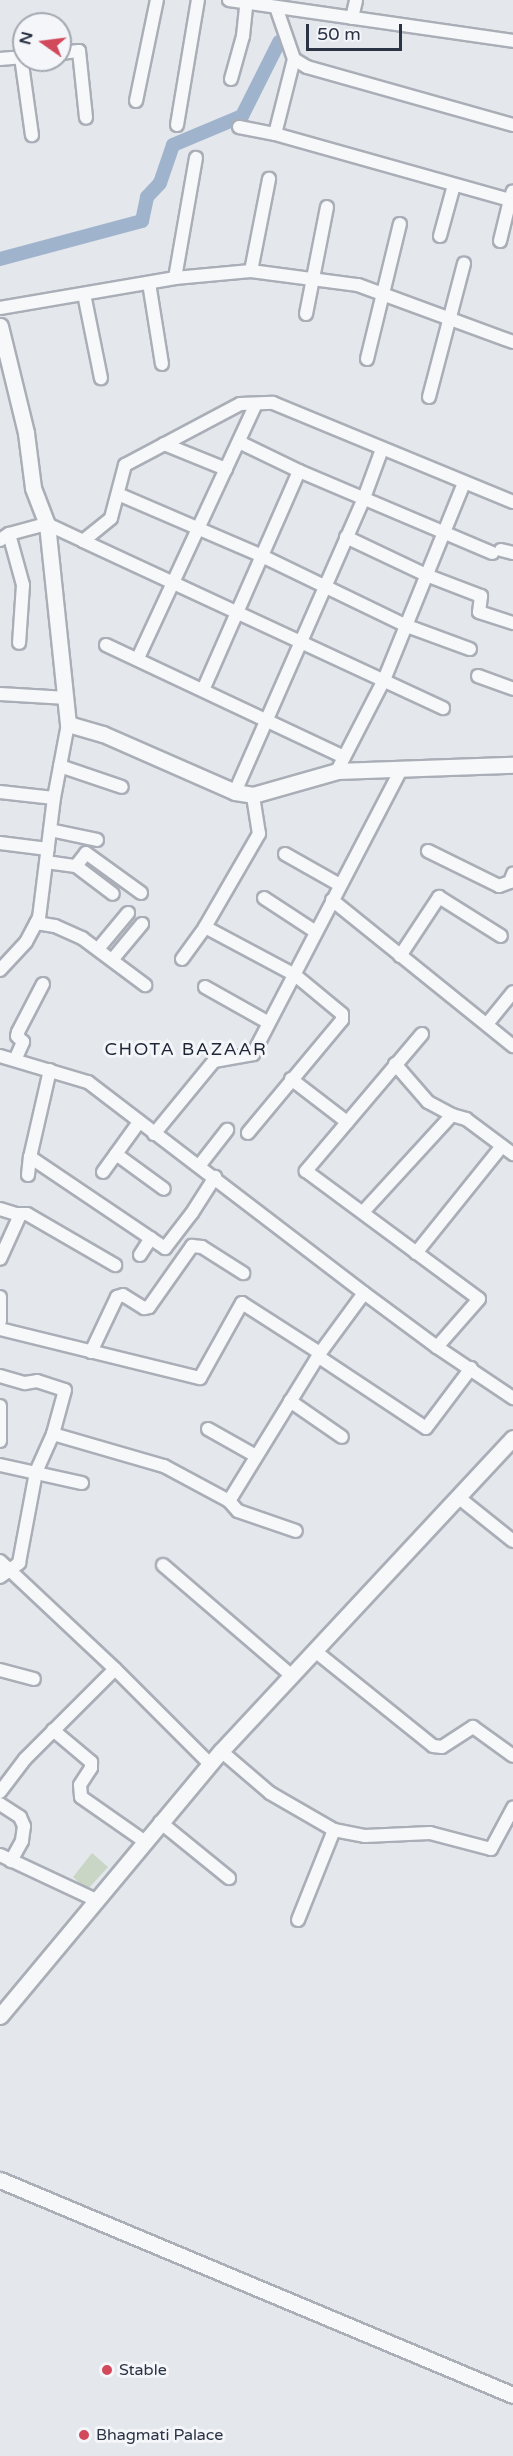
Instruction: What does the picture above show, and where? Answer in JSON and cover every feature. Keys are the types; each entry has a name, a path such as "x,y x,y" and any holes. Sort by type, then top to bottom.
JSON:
{"street":[{"path":"135,101 157,0"},
{"path":"177,125 198,0"},
{"path":"229,0 513,41"},
{"path":"352,18 356,0"},
{"path":"231,79 243,36 247,1"},
{"path":"275,134 294,59 276,7"},
{"path":"72,52 79,51 86,117"},
{"path":"294,59 307,67 513,125"},
{"path":"25,72 32,135"},
{"path":"240,127 275,134 454,185 511,196 500,241"},
{"path":"175,278 196,158"},
{"path":"251,271 269,179"},
{"path":"440,236 454,185"},
{"path":"306,314 327,207"},
{"path":"367,359 400,224"},
{"path":"429,398 448,318 464,264"},
{"path":"0,308 175,278 251,271 313,277 358,285 513,342"},
{"path":"149,283 162,364"},
{"path":"84,294 101,378"},
{"path":"0,326 26,433 33,488 47,524 68,724 54,798 36,923 26,942 0,970"},
{"path":"83,541 111,518 124,465 240,404 273,403 513,502"},
{"path":"138,658 256,404"},
{"path":"238,442 299,471 446,533 502,552"},
{"path":"164,444 226,469"},
{"path":"235,792 364,498 382,449"},
{"path":"203,690 299,471"},
{"path":"68,724 103,734 235,792 253,795 341,764 384,680 426,575 446,533 464,483"},
{"path":"118,494 262,556 406,626 470,650"},
{"path":"19,643 23,585 5,537 47,524 443,708"},
{"path":"346,537 426,575 481,596 479,612 513,623"},
{"path":"106,645 267,720 341,764 401,770 513,765"},
{"path":"478,676 513,689"},
{"path":"0,694 67,698"},
{"path":"60,766 122,787"},
{"path":"154,1134 214,1061 253,1054 401,770"},
{"path":"0,792 54,798"},
{"path":"182,959 205,927 259,834 253,795"},
{"path":"50,830 97,840"},
{"path":"0,843 76,866 113,894"},
{"path":"428,851 500,886 510,882 513,874"},
{"path":"76,866 86,853 141,893"},
{"path":"285,854 340,885"},
{"path":"399,956 439,897 501,936"},
{"path":"264,898 315,932"},
{"path":"332,900 513,1046"},
{"path":"98,949 128,913"},
{"path":"36,923 55,926 82,938 145,985"},
{"path":"112,960 142,924"},
{"path":"205,927 295,975 341,1013 343,1018 291,1078 248,1133"},
{"path":"15,1060 23,1042 17,1036 18,1032 43,984"},
{"path":"205,987 269,1023"},
{"path":"487,1024 513,992"},
{"path":"422,1035 306,1171 478,1299 437,1347"},
{"path":"0,1056 88,1082 364,1293 437,1347 513,1398"},
{"path":"395,1064 428,1102 452,1115 466,1119 513,1154"},
{"path":"28,1175 50,1070"},
{"path":"291,1078 347,1122"},
{"path":"363,1212 452,1115"},
{"path":"103,1172 139,1122"},
{"path":"199,1166 227,1130"},
{"path":"416,1253 502,1146"},
{"path":"116,1154 164,1188"},
{"path":"30,1157 165,1248 192,1213 215,1177"},
{"path":"0,1209 27,1214 116,1265"},
{"path":"0,1259 19,1214"},
{"path":"140,1255 150,1238"},
{"path":"91,1352 117,1297 123,1295 144,1308 149,1307 192,1246 202,1247 243,1272"},
{"path":"229,1501 319,1355 364,1293"},
{"path":"0,1297 0,1322"},
{"path":"0,1329 200,1377 243,1303 426,1428 471,1368"},
{"path":"0,1376 25,1383 37,1381 65,1390 53,1434 36,1472 19,1563 3,1568"},
{"path":"290,1401 342,1437"},
{"path":"0,1406 0,1441"},
{"path":"208,1429 256,1456"},
{"path":"53,1434 164,1466 229,1501 238,1510 296,1531"},
{"path":"0,2016 221,1751 513,1438"},
{"path":"0,1465 82,1483"},
{"path":"458,1497 513,1541"},
{"path":"163,1565 292,1676"},
{"path":"3,1568 115,1669 210,1764"},
{"path":"315,1651 434,1746 442,1747 473,1727 513,1756"},
{"path":"0,1792 25,1759 115,1669"},
{"path":"0,1670 34,1679"},
{"path":"53,1730 91,1762 91,1767 80,1785 81,1797 144,1841"},
{"path":"221,1751 270,1793 334,1830 366,1836 430,1833 490,1849 513,1808"},
{"path":"0,1804 20,1817 24,1826 22,1841 5,1858 96,1900"},
{"path":"160,1822 229,1878"},
{"path":"298,1920 334,1830"},
{"path":"0,2180 513,2395"}],"green space":[{"path":"92,1853 108,1867 87,1890 73,1877"}],"waterway":[{"path":"0,259 142,221 147,197 160,183 173,145 242,116 279,42"}],"place":[{"name":"Stable","path":"107,2370"},
{"name":"Bhagmati Palace","path":"84,2435"}],"district":[{"name":"CHOTA BAZAAR","path":"186,1049"}]}
